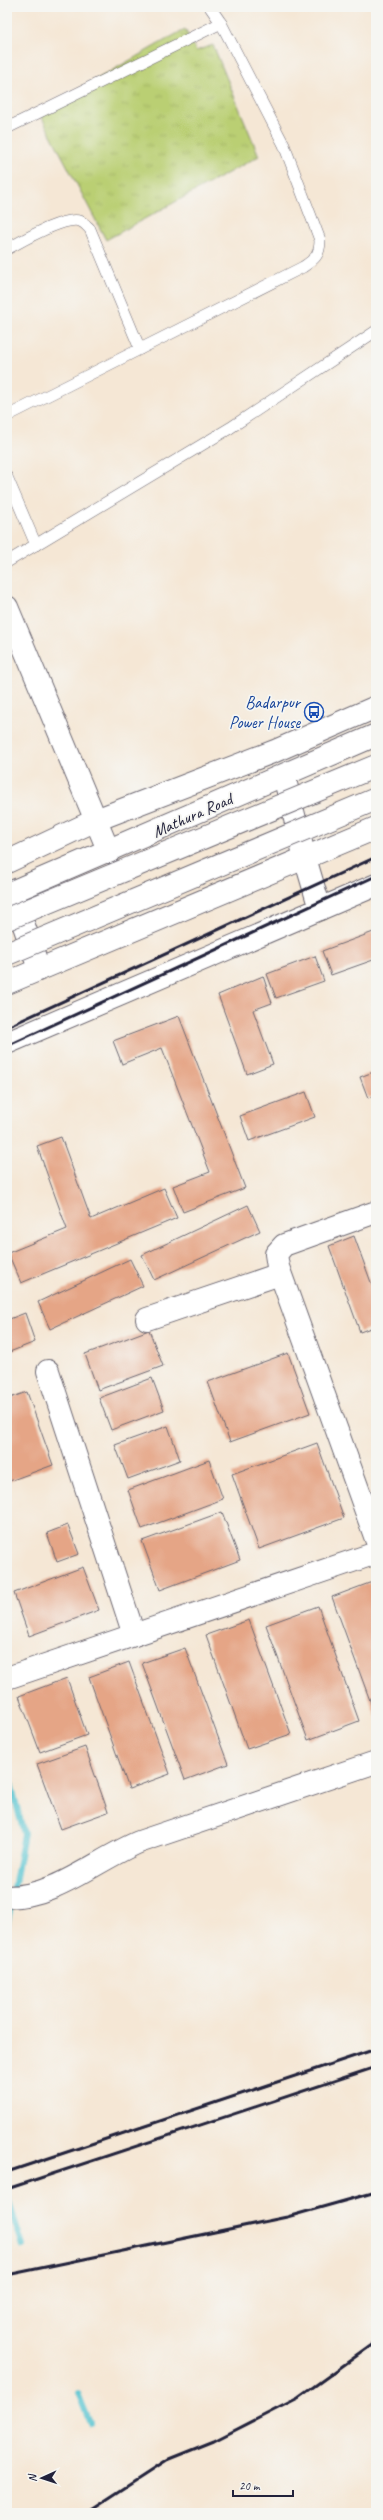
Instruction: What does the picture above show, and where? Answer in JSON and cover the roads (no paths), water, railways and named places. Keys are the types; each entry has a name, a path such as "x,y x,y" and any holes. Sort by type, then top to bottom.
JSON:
{"main road":[{"path":"7,607 109,852"},
{"path":"7,862 96,820 275,751 376,707"},
{"name":"Mathura Road","path":"10,893 109,852 376,735"},
{"path":"275,751 284,775 305,858 320,909"},
{"name":"Mathura Road","path":"7,919 376,766"},
{"path":"7,954 376,798"},
{"path":"7,982 376,828"},
{"path":"7,1043 376,885"},
{"path":"10,893 39,969"},
{"path":"376,1212 284,1245 276,1254 280,1274 376,1539"},
{"path":"147,1319 280,1274"},
{"path":"48,1371 134,1635"},
{"path":"7,1678 376,1554"},
{"path":"14,1897 49,1889 118,1850 139,1842 376,1762"}],"lane":[{"path":"7,416 303,267 314,260 320,252 320,240 284,146 221,23 210,7"},
{"path":"7,128 221,23"},
{"path":"7,249 57,225 71,221 85,223 90,229 140,350"},
{"path":"7,562 230,428 376,331"},
{"path":"7,477 36,545"}],"waterway":[{"path":"7,1768 24,1834 7,1926"},
{"path":"7,2196 23,2246"},
{"path":"78,2393 90,2423"}],"railway":[{"path":"7,1027 376,857"},
{"path":"7,1046 376,876"},
{"path":"7,2172 376,2049"},
{"path":"7,2189 376,2067"},
{"path":"7,2275 287,2217 376,2192"},
{"path":"86,2513 169,2459 214,2441 298,2398 376,2342"}],"place":[{"name":"Badarpur Power House","path":"314,712"}]}
